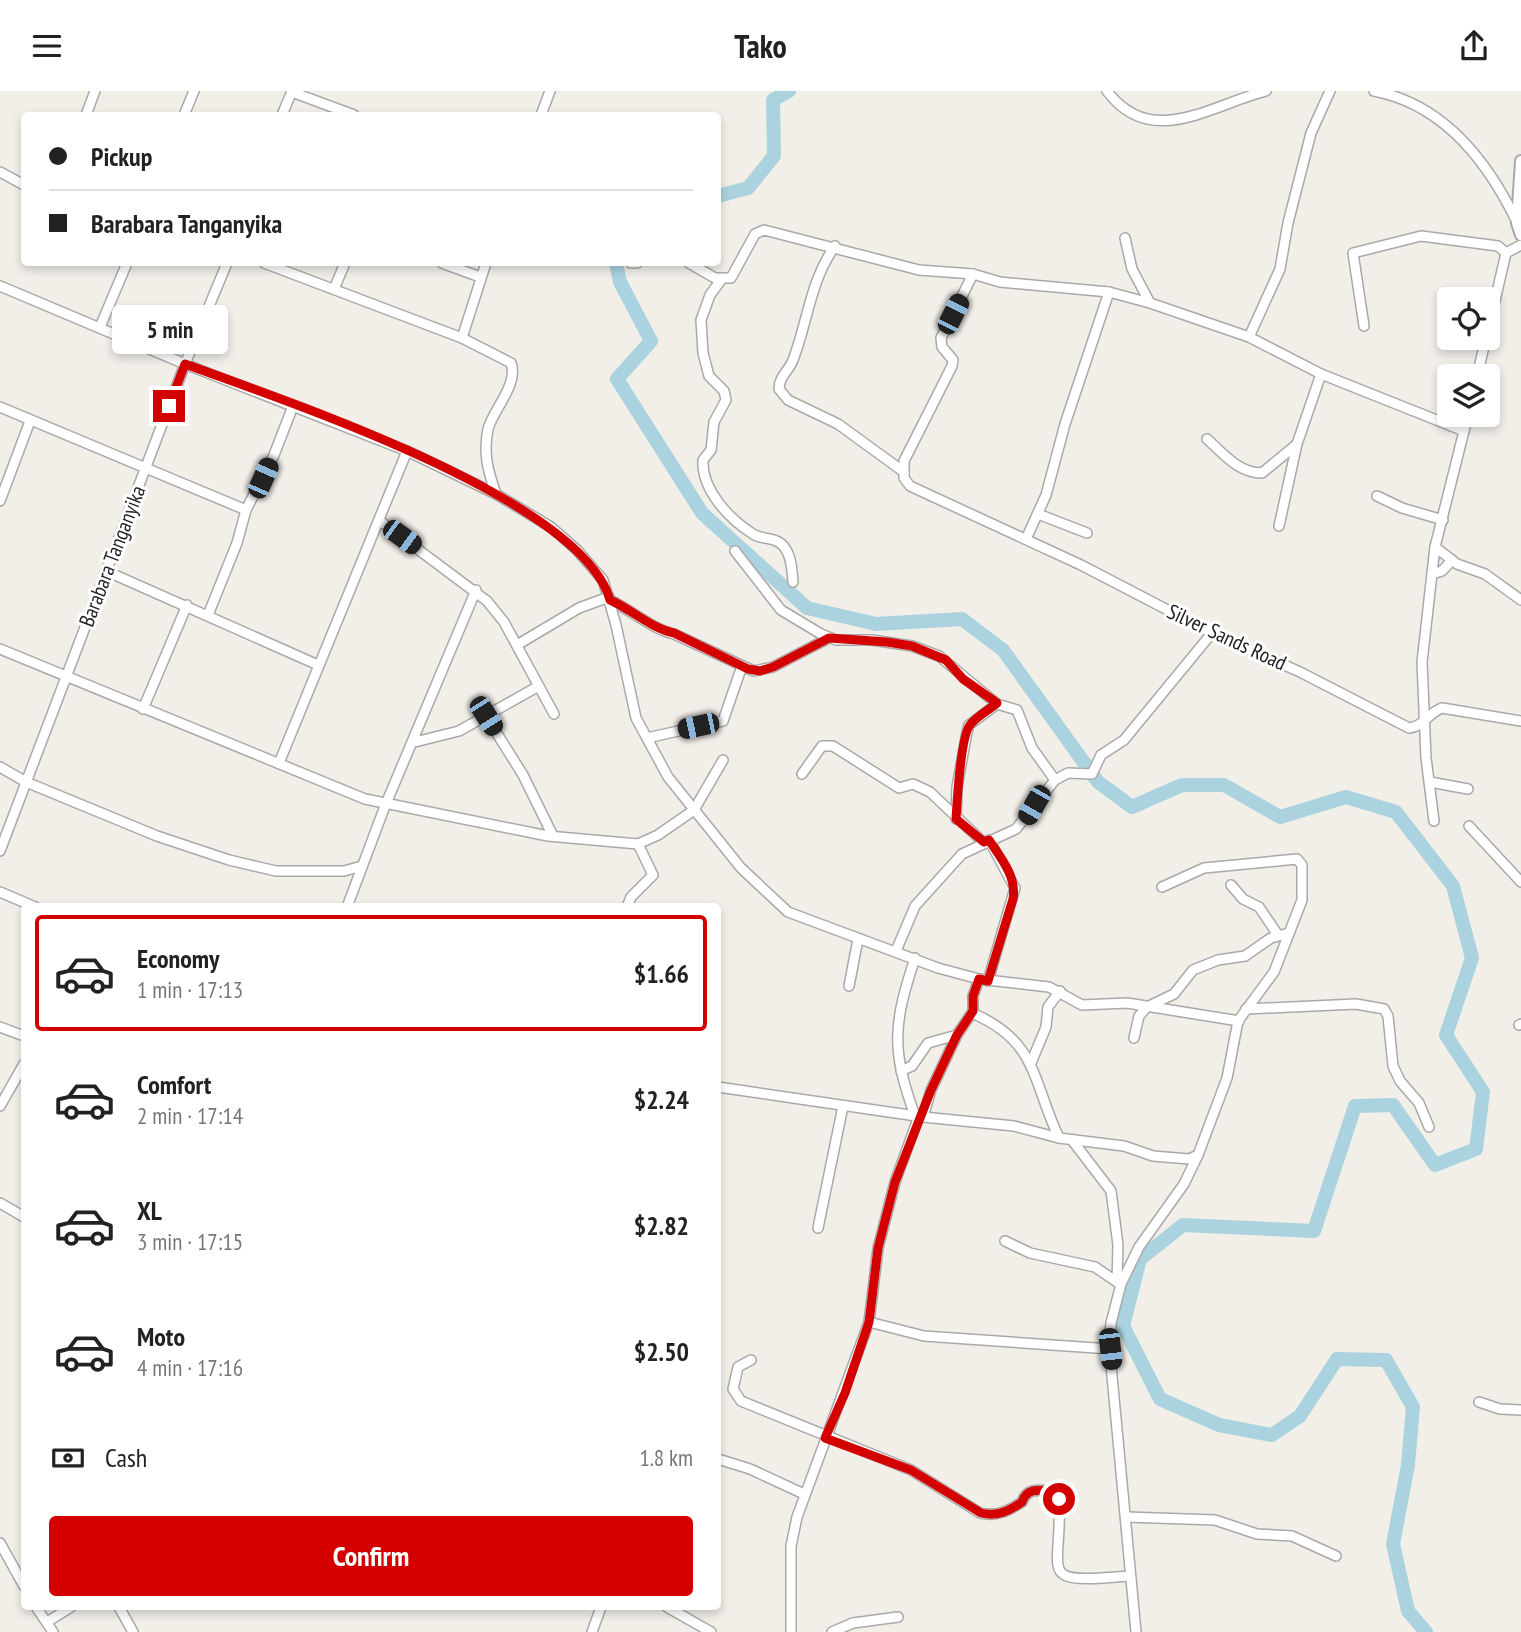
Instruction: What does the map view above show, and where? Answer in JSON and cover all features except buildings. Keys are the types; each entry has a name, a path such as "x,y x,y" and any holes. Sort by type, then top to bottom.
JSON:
{"street":[{"path":"87,112 95,91"},
{"path":"185,112 194,91"},
{"path":"283,112 292,91 346,112"},
{"path":"542,112 550,91"},
{"path":"1107,91 1116,103 1149,122 1170,122 1266,91"},
{"path":"1249,337 1280,269 1311,133 1330,91"},
{"path":"1374,91 1429,114 1462,137 1499,186 1521,235"},
{"path":"1517,223 1521,162"},
{"path":"0,172 21,183"},
{"path":"695,266 721,280 731,278 758,231 835,246 919,269 973,274 1000,282 1109,292 1249,337 1321,374 1464,432"},
{"path":"1364,326 1356,291 1353,253 1421,236 1498,246 1506,253"},
{"path":"1125,238 1132,269 1150,303"},
{"path":"1498,287 1506,253 1521,245"},
{"name":"Silver Sands Road","path":"835,246 817,277 794,357 780,378 779,389 788,400 838,424 904,475 910,486 1026,538 1212,633 1300,672 1409,728 1417,727 1441,708 1521,721"},
{"path":"100,327 126,266"},
{"name":"Barabara Tanganyika","path":"0,851 185,364 226,266"},
{"path":"272,266 462,338 505,358 513,367 510,381 489,425 486,439 485,463 496,494"},
{"path":"334,289 344,266"},
{"path":"450,266 481,278"},
{"path":"462,338 485,266"},
{"path":"904,475 904,461 952,366 952,358 942,347 941,338 973,274"},
{"path":"721,280 710,295 701,320 703,353 709,376 724,391 726,400 714,422 711,450 703,460 704,479 712,494 754,535 780,544 792,562 793,582"},
{"path":"0,286 185,364 407,451 496,494 551,527 577,550 603,580 636,717 668,777 741,868 779,906 803,919 915,958 983,980 1041,985 1060,991 1082,1005 1128,1003 1145,1008 1239,1021"},
{"path":"1026,538 1038,514 1109,292"},
{"path":"1279,526 1297,444 1321,374"},
{"path":"208,615 237,543 246,510 274,455 293,406"},
{"path":"0,407 145,470 246,510"},
{"path":"0,501 30,421"},
{"path":"1434,821 1426,758 1427,719 1422,661 1435,547 1465,427"},
{"path":"1207,439 1239,467 1255,473 1262,473 1297,444"},
{"path":"279,762 407,451"},
{"path":"1377,496 1443,520"},
{"path":"1038,514 1087,533"},
{"path":"380,521 476,590 504,622 537,688 554,714"},
{"path":"1435,547 1451,560 1485,574 1521,600"},
{"path":"735,551 781,610 829,638 912,646 939,656 997,703 1017,710 1032,748 1055,779"},
{"path":"1432,574 1442,571 1451,560"},
{"path":"106,571 187,604 318,665"},
{"path":"348,903 476,590"},
{"path":"517,645 579,608 609,598 663,632 674,633 754,671 765,670 829,638"},
{"path":"143,709 187,604"},
{"path":"896,951 915,906 931,885 962,854 1016,829 1055,779 1068,773 1092,774 1101,755 1124,740 1212,633"},
{"path":"0,649 279,762 338,789 386,806 553,836 595,842 638,843 658,835 694,810 723,761"},
{"path":"648,738 723,721 742,666"},
{"path":"415,741 448,735 537,688"},
{"path":"956,819 957,787 967,732 975,720 997,703"},
{"path":"486,716 523,775 553,836"},
{"path":"791,1632 791,1546 804,1493 845,1393 869,1322 878,1248 895,1182 919,1116 957,1035 972,1013 1015,888 986,841 956,819 919,785 899,788 831,745 822,746 802,773"},
{"path":"0,767 26,782 157,836 256,867 329,872 353,870 362,866"},
{"path":"1430,782 1468,789"},
{"path":"1469,826 1520,879"},
{"path":"629,903 631,897 653,875 638,843"},
{"path":"1119,1283 1139,1247 1184,1184 1198,1155 1227,1078 1239,1021 1274,972 1302,900 1300,860 1274,859 1251,865 1204,868 1162,887"},
{"path":"1231,885 1243,899 1258,907 1278,935"},
{"path":"0,892 26,903"},
{"path":"1133,1038 1145,1008 1174,994 1193,969 1218,960 1250,955 1278,935 1289,933"},
{"path":"849,986 858,939"},
{"path":"915,958 896,1035 901,1071 919,1116"},
{"path":"1031,1063 1046,1027 1048,1007 1060,991"},
{"path":"1246,1009 1356,1004 1384,1009 1388,1016 1393,1066 1400,1081 1419,1103 1429,1127"},
{"path":"972,1013 1009,1033 1025,1051 1059,1138"},
{"path":"0,1027 21,1035"},
{"path":"901,1071 912,1066 928,1043 957,1035"},
{"path":"0,1106 21,1069"},
{"path":"721,1087 919,1116 1014,1126 1059,1138 1124,1146 1153,1156 1189,1159 1198,1155"},
{"path":"818,1228 843,1106"},
{"path":"1072,1140 1111,1191 1118,1245 1119,1283 1111,1323 1110,1349 1136,1632"},
{"path":"0,1203 21,1215"},
{"path":"1005,1241 1030,1253 1095,1267 1119,1283"},
{"path":"869,1322 924,1336 1110,1349"},
{"path":"751,1360 738,1367 733,1389 737,1398 825,1438 911,1470 989,1515 1009,1511 1022,1502 1024,1495 1033,1489 1054,1491 1059,1499 1057,1569 1062,1576 1077,1580 1130,1576"},
{"path":"1479,1402 1500,1409 1521,1410"},
{"path":"721,1460 750,1469 804,1493"},
{"path":"1126,1517 1215,1520 1257,1534 1292,1536 1333,1552 1336,1556"},
{"path":"0,1543 21,1581"},
{"path":"38,1610 53,1632"},
{"path":"47,1622 66,1610"},
{"path":"121,1610 133,1632"},
{"path":"592,1632 600,1610"},
{"path":"672,1610 711,1632"},
{"path":"832,1632 853,1622 898,1617"}],"waterway":[{"path":"721,195 748,188 774,156 773,100 789,91"},
{"path":"617,266 620,282 651,341 617,379 702,513 807,608 876,624 962,619 1003,650 1098,782 1132,807 1182,785 1224,785 1280,817 1346,797 1396,812 1453,886 1472,958 1446,1035 1483,1092 1476,1149 1435,1165 1393,1105 1355,1106 1314,1231 1183,1225 1140,1259 1123,1326 1160,1399 1219,1425 1272,1435 1300,1416 1337,1359 1386,1360 1413,1407 1408,1465 1393,1544 1408,1611 1426,1632"}],"route":[{"path":"169,406 185,364 407,451 496,494 551,527 577,550 603,580 610,600 631,609 663,632 674,633 685,641 748,669 760,671 773,667 829,638 887,642 912,646 939,656 963,679 997,703 975,720 967,732 966,749 959,771 956,819 984,842 989,840 1012,878 1015,888 1013,899 993,957 988,981 979,979 973,996 973,1011 957,1035 931,1090 923,1117 919,1116 895,1182 878,1248 869,1322 845,1393 825,1438 911,1470 981,1513 989,1515 1009,1511 1022,1502 1024,1495 1033,1489 1054,1491 1058,1493 1059,1499"}]}
